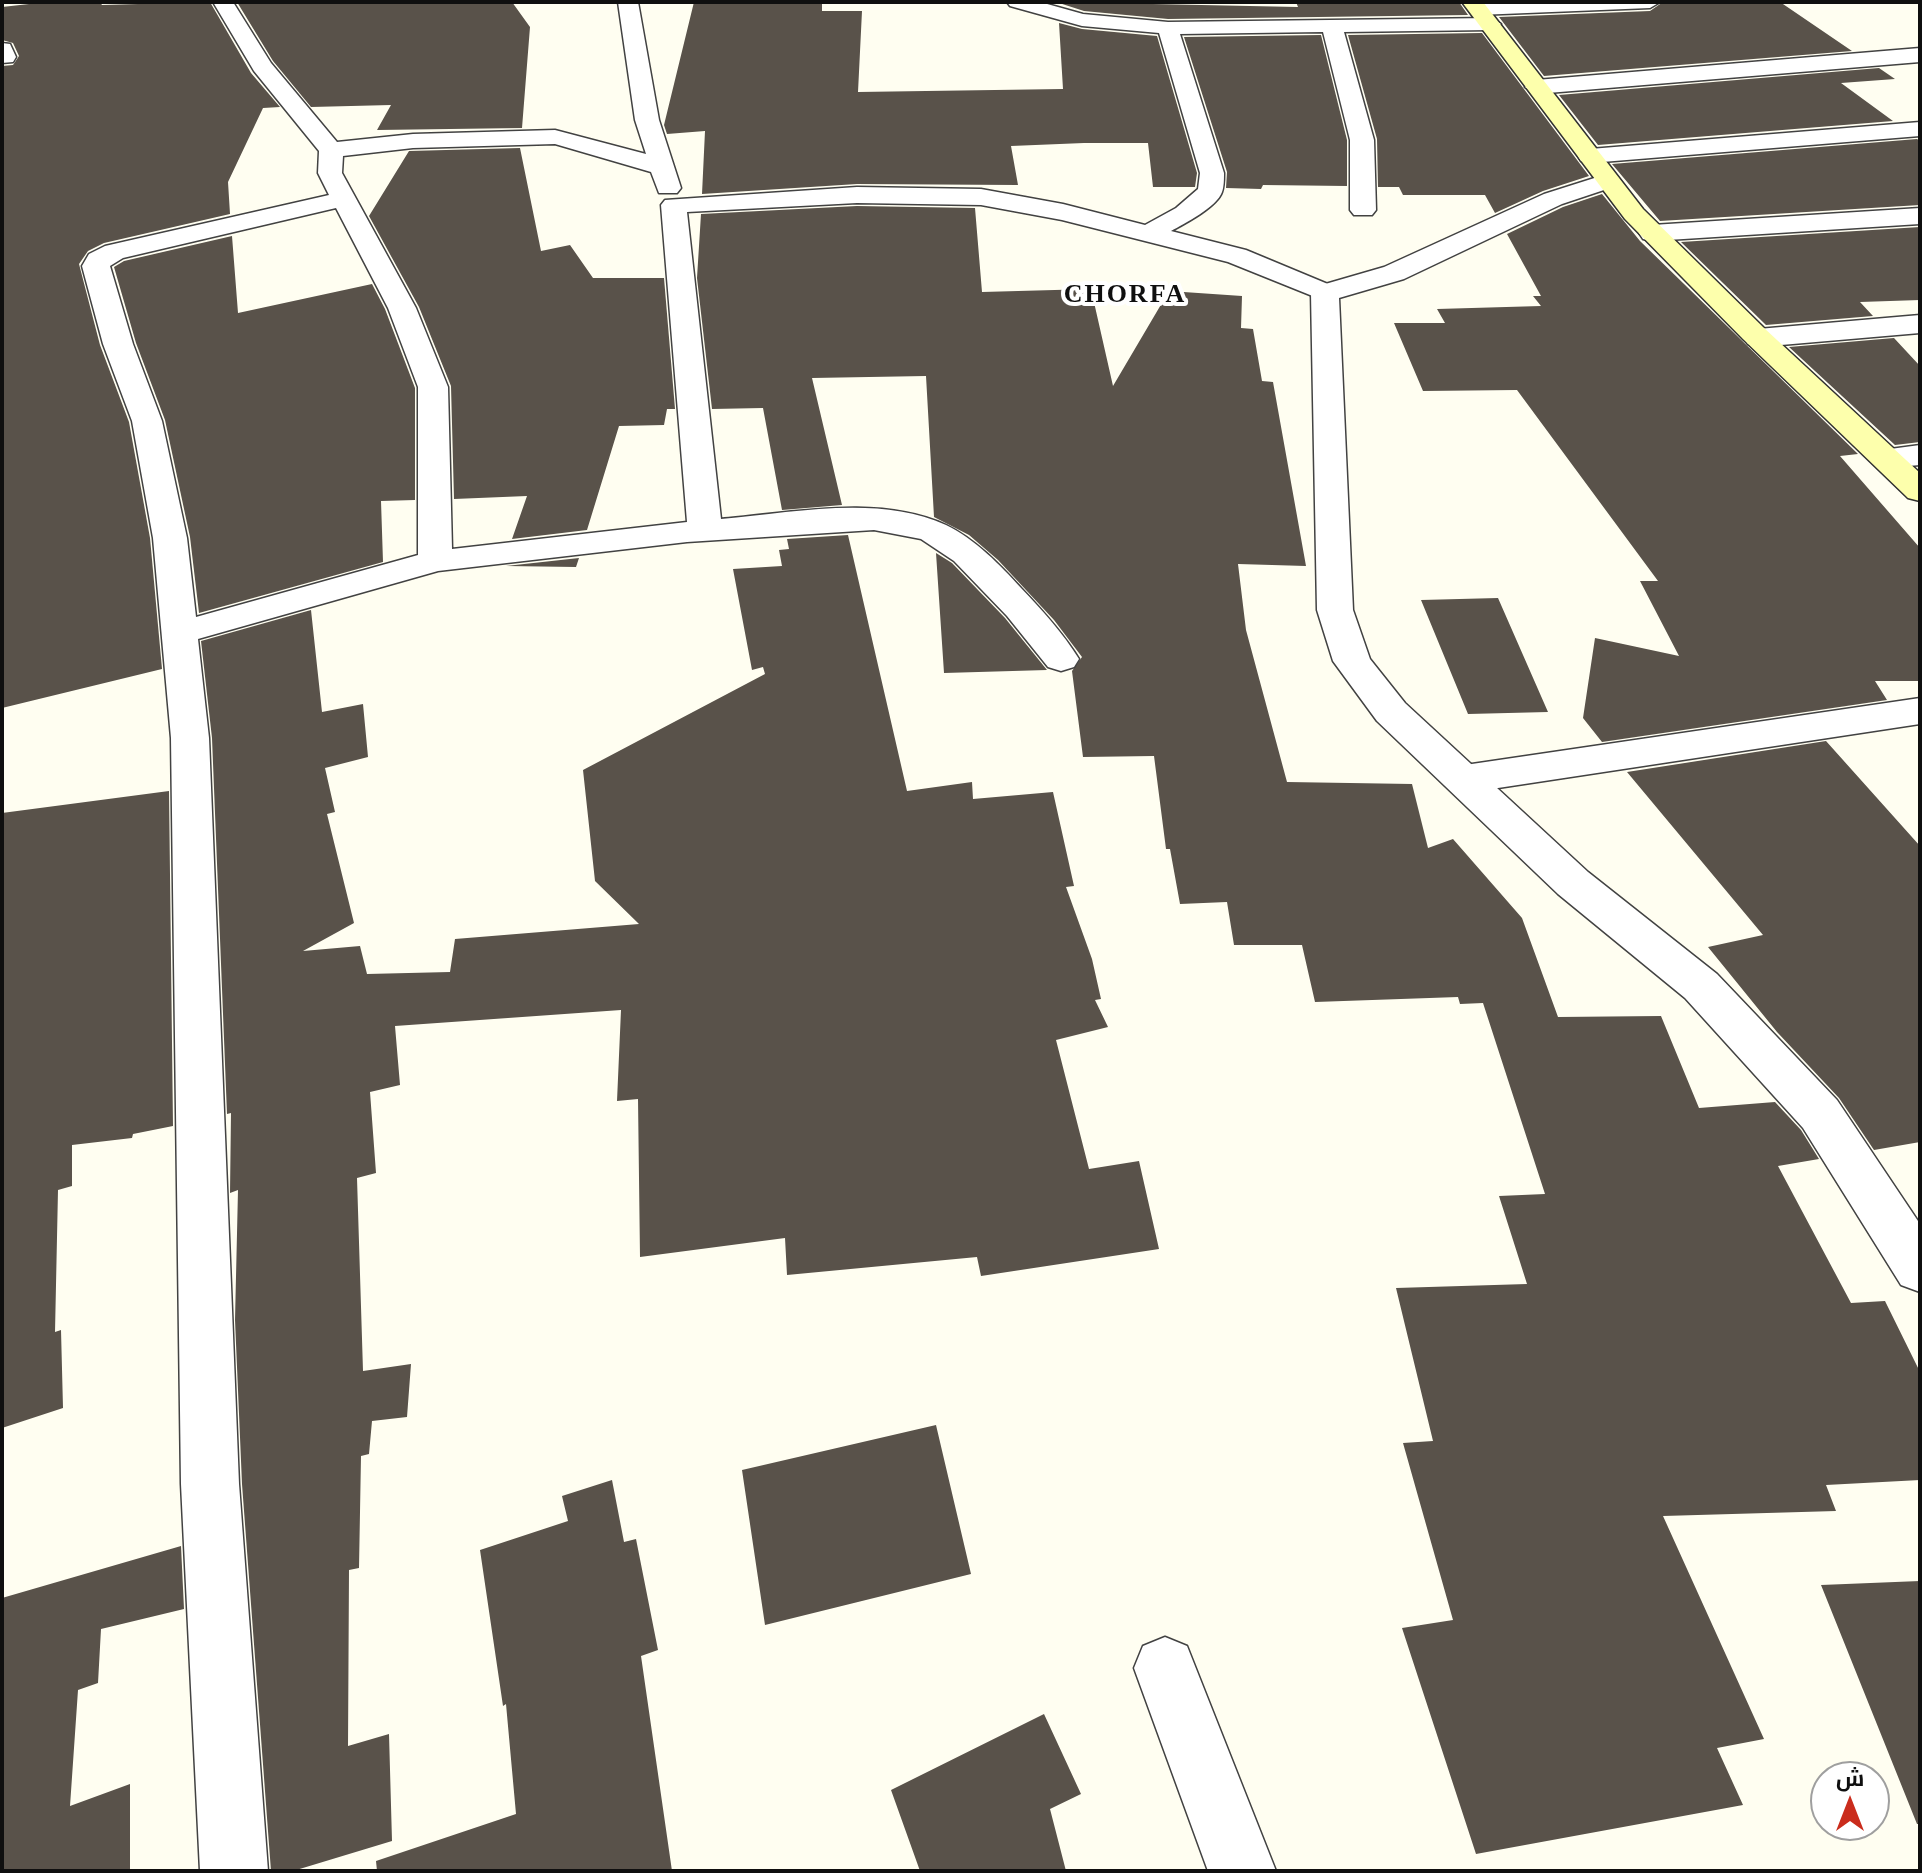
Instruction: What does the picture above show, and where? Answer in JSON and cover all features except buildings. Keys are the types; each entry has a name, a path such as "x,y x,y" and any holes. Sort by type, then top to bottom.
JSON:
{"main road":[{"path":"1480,12 1598,169 1652,233 1920,491"}],"street":[{"path":"223,2 262,66 331,150 330,173 402,308 433,387 435,561"},
{"path":"628,2 647,120 674,205 705,530"},
{"path":"1017,2 1082,20 1168,28 1332,26 1480,12 1650,2"},
{"path":"1332,26 1362,140 1363,210"},
{"path":"1148,234 1185,213 1210,192 1212,173 1168,28"},
{"path":"1536,87 1920,55"},
{"path":"674,205 857,195 981,197 1063,212 1237,256 1325,293 1394,273 1553,199 1598,169 1920,129"},
{"path":"331,150 413,141 555,137 660,167"},
{"path":"234,1871 210,1484 190,738 170,538 147,421 118,344 96,266 99,260 114,252 343,199"},
{"path":"1652,233 1920,216"},
{"path":"1325,293 1335,610 1352,661 1391,712 1573,883 1701,986 1820,1114 1920,1268"},
{"path":"1758,338 1920,324"},
{"path":"1886,458 1920,455"},
{"path":"179,633 435,561 705,530 865,519 913,525 937,533 959,549 1030,616 1061,659"},
{"path":"1465,779 1920,711"},
{"path":"1165,1668 1242,1871"}],"district":[{"name":"CHORFA","path":"1125,295"}]}
